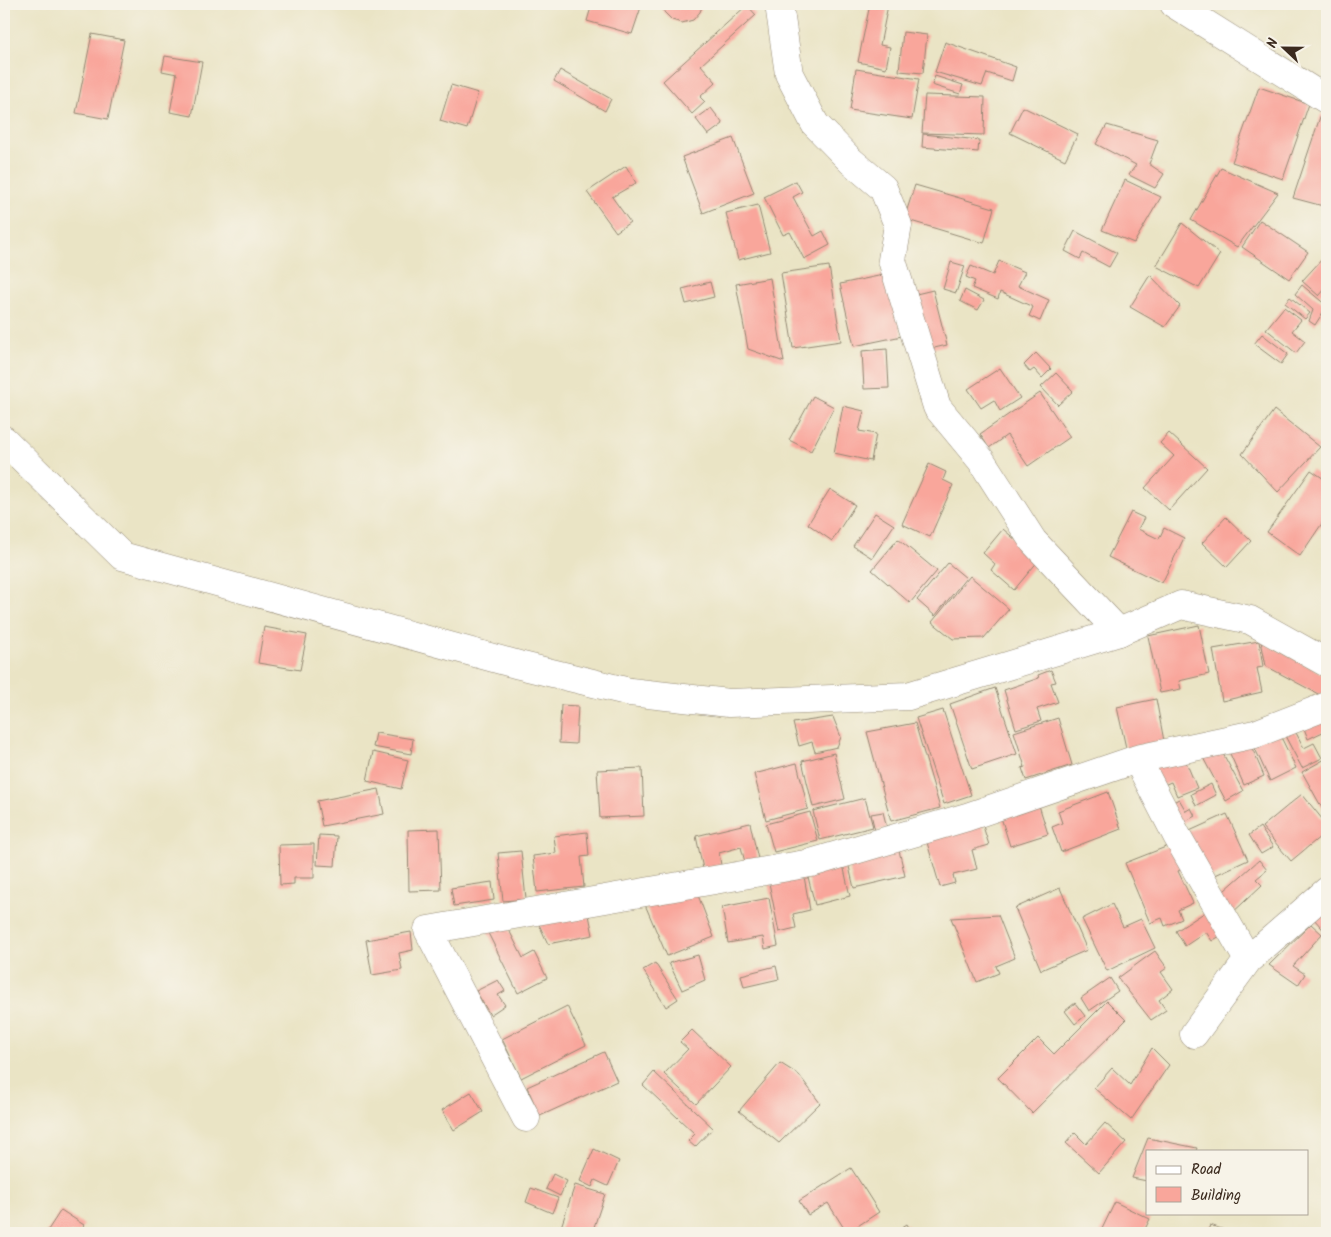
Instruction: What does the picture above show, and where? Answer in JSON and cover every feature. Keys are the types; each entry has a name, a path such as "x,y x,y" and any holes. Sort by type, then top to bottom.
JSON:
{"street":[{"path":"779,4 789,74 815,124 851,160 883,188 898,225 892,260 936,407 981,460 1033,541 1119,632"},
{"path":"1174,4 1327,100"},
{"path":"4,440 122,556 519,665 630,692 730,703 908,696 1119,632 1180,605 1250,620 1327,663"},
{"path":"526,1118 428,930 811,863 967,816 1137,759 1255,734 1327,706"},
{"path":"1137,759 1177,836 1248,960"},
{"path":"1194,1034 1248,960 1327,891"}],"building":[{"path":"592,4 642,4 632,34 587,21"},
{"path":"662,4 703,4 700,12 693,20 682,23 672,20 664,12"},
{"path":"870,4 888,5 880,45 890,47 886,68 858,62"},
{"path":"747,5 756,15 701,65 716,82 700,97 705,102 692,114 663,81"},
{"path":"903,32 927,35 923,73 899,71"},
{"path":"92,34 124,40 108,119 76,113"},
{"path":"945,42 1016,67 1012,81 987,73 982,86 935,72"},
{"path":"165,56 202,62 192,116 170,112 177,74 162,71"},
{"path":"856,69 919,79 912,119 850,110"},
{"path":"560,70 611,99 605,111 554,81"},
{"path":"935,76 963,85 960,94 932,85"},
{"path":"451,85 478,93 467,129 440,121"},
{"path":"1259,87 1309,104 1283,179 1232,162"},
{"path":"925,95 985,97 984,135 922,133"},
{"path":"1023,107 1078,134 1065,160 1010,133"},
{"path":"711,108 723,124 708,135 696,119"},
{"path":"1321,114 1327,117 1327,207 1293,198"},
{"path":"1107,125 1158,140 1149,164 1164,174 1155,188 1129,175 1136,165 1096,144"},
{"path":"923,134 979,140 978,152 922,147"},
{"path":"733,138 754,193 703,213 682,157"},
{"path":"626,166 636,183 612,197 630,222 616,232 587,192"},
{"path":"1221,168 1278,193 1237,247 1191,220"},
{"path":"1125,180 1161,197 1134,243 1102,230"},
{"path":"796,181 802,192 793,197 814,236 823,231 830,245 804,259 790,232 783,235 764,197"},
{"path":"915,185 994,208 984,243 904,219"},
{"path":"758,205 770,252 738,260 726,213"},
{"path":"1260,220 1308,252 1289,279 1242,247"},
{"path":"1182,223 1220,254 1199,288 1156,266"},
{"path":"1075,231 1117,253 1109,267 1083,253 1080,259 1065,251"},
{"path":"1323,258 1327,262 1327,287 1319,296 1302,281"},
{"path":"999,261 1025,272 1018,286 1049,300 1040,321 1029,316 1033,307 1000,292 998,299 972,288 975,281 966,277 971,266 993,275"},
{"path":"951,262 965,266 956,293 943,289"},
{"path":"829,266 841,341 793,348 781,273"},
{"path":"888,274 902,336 854,346 840,284"},
{"path":"1150,275 1180,306 1165,327 1130,307"},
{"path":"770,278 784,362 748,349 736,284"},
{"path":"710,282 714,297 686,304 682,289"},
{"path":"1302,285 1327,306 1315,325 1309,321 1313,310 1295,294"},
{"path":"933,290 947,345 926,350 912,295"},
{"path":"965,290 984,300 978,310 960,301"},
{"path":"1290,297 1310,313 1305,319 1285,303"},
{"path":"1284,307 1301,320 1292,331 1305,341 1296,353 1266,329"},
{"path":"1262,334 1288,354 1281,364 1254,344"},
{"path":"887,349 889,388 864,389 862,351"},
{"path":"1036,353 1051,369 1042,378 1034,369 1030,372 1024,365"},
{"path":"1000,368 1020,398 1000,411 994,400 981,408 968,389"},
{"path":"1056,373 1073,391 1058,405 1041,387"},
{"path":"1040,393 1070,437 1028,466 1007,435 989,448 980,434"},
{"path":"813,396 834,407 811,451 789,440"},
{"path":"843,406 864,411 859,431 876,434 871,461 834,453"},
{"path":"1274,410 1320,447 1278,492 1242,454"},
{"path":"1169,433 1207,468 1169,510 1145,488 1174,456 1160,443"},
{"path":"929,464 946,472 943,480 953,485 930,537 902,524"},
{"path":"1311,470 1327,481 1327,516 1300,556 1267,532"},
{"path":"830,489 855,505 832,541 808,524"},
{"path":"1131,512 1144,518 1138,529 1159,539 1164,528 1184,538 1162,583 1108,557"},
{"path":"875,513 894,525 872,558 853,546"},
{"path":"1226,517 1251,541 1227,567 1202,543"},
{"path":"1003,529 1039,560 1014,590 991,570 995,564 983,553"},
{"path":"898,539 937,571 910,603 872,570"},
{"path":"948,563 966,578 935,616 917,600"},
{"path":"970,576 1009,609 984,638 953,639 932,622"},
{"path":"1199,625 1209,674 1179,681 1181,689 1160,693 1148,636"},
{"path":"264,627 307,635 300,670 258,663"},
{"path":"1259,641 1263,667 1257,668 1262,692 1222,701 1213,649"},
{"path":"1261,641 1327,676 1327,692 1320,695 1266,666"},
{"path":"1051,670 1056,682 1051,683 1058,702 1037,709 1041,721 1016,729 1004,690 1039,678 1038,675"},
{"path":"995,688 1017,754 972,769 950,704"},
{"path":"1156,699 1164,741 1126,748 1117,707"},
{"path":"561,705 578,706 576,744 559,743"},
{"path":"943,710 971,795 944,804 916,718"},
{"path":"1327,712 1327,730 1308,739 1302,723"},
{"path":"833,717 841,737 837,747 815,752 812,742 799,746 793,723"},
{"path":"1058,718 1072,765 1026,780 1022,768 1025,767 1014,732"},
{"path":"915,723 940,808 891,821 867,732"},
{"path":"1294,729 1304,748 1314,743 1322,758 1302,768 1284,734"},
{"path":"376,733 413,739 411,754 373,747"},
{"path":"1279,733 1296,768 1270,781 1252,742"},
{"path":"1249,741 1264,776 1244,785 1227,747"},
{"path":"1220,748 1243,791 1226,801 1200,752"},
{"path":"1181,750 1197,788 1177,796 1171,782 1159,787 1150,763"},
{"path":"373,752 408,760 401,789 367,781"},
{"path":"834,753 845,799 813,807 802,761"},
{"path":"1327,758 1327,817 1302,772"},
{"path":"797,763 808,809 766,820 754,774"},
{"path":"642,768 644,816 600,818 597,770"},
{"path":"1211,784 1216,795 1196,806 1191,794"},
{"path":"379,789 384,814 322,826 317,801"},
{"path":"1108,792 1121,829 1061,852 1052,827 1062,823 1058,811"},
{"path":"1302,794 1327,825 1327,831 1291,861 1262,827"},
{"path":"865,798 873,827 820,840 813,811"},
{"path":"1037,799 1048,834 1010,846 999,811"},
{"path":"1179,799 1186,811 1191,808 1195,816 1179,825 1169,804"},
{"path":"810,812 818,841 774,852 766,824"},
{"path":"883,812 887,828 875,831 871,814"},
{"path":"1227,814 1248,860 1211,877 1183,834"},
{"path":"750,823 758,859 745,862 741,847 719,853 721,865 703,869 696,836"},
{"path":"982,823 989,845 972,850 977,869 953,875 955,883 940,887 926,839"},
{"path":"1260,827 1273,847 1261,854 1249,835"},
{"path":"439,829 441,890 409,891 408,830"},
{"path":"587,832 589,856 581,857 584,887 537,892 533,856 556,853 554,836"},
{"path":"319,835 337,836 335,866 317,865"},
{"path":"1176,843 1186,867 1178,871 1193,903 1178,910 1182,919 1165,926 1162,918 1150,923 1125,863"},
{"path":"314,844 314,878 294,878 294,884 280,885 279,845"},
{"path":"898,846 905,876 854,888 847,858"},
{"path":"521,851 526,899 503,901 498,853"},
{"path":"842,860 850,896 815,905 806,869"},
{"path":"1259,860 1267,870 1256,879 1262,885 1229,916 1216,898"},
{"path":"803,871 810,910 793,914 796,928 779,932 768,878"},
{"path":"492,882 494,900 454,906 451,888"},
{"path":"1060,888 1087,950 1041,970 1015,908"},
{"path":"696,890 714,937 667,956 643,900"},
{"path":"769,898 778,946 765,949 763,937 728,943 722,907"},
{"path":"1112,904 1123,927 1141,919 1155,948 1107,971 1082,919"},
{"path":"1210,909 1225,933 1212,941 1206,932 1185,946 1176,931"},
{"path":"588,910 593,935 548,944 537,920"},
{"path":"1322,911 1327,916 1327,934 1314,919"},
{"path":"998,915 1015,958 996,966 999,973 977,982 951,918"},
{"path":"506,924 523,958 534,952 547,978 518,993 485,927"},
{"path":"1311,924 1322,934 1293,966 1305,974 1298,985 1269,965"},
{"path":"411,932 413,950 399,953 402,970 372,975 366,940"},
{"path":"1155,951 1167,968 1161,972 1173,989 1159,1000 1166,1010 1151,1020 1118,978"},
{"path":"698,955 705,980 682,990 669,963"},
{"path":"655,963 678,999 666,1007 643,970"},
{"path":"776,966 779,979 744,987 741,975"},
{"path":"1110,978 1118,991 1089,1011 1081,998"},
{"path":"498,980 505,991 498,995 505,1005 490,1015 476,991"},
{"path":"1107,1001 1126,1020 1032,1113 998,1078 1038,1038 1054,1054"},
{"path":"1075,1003 1085,1016 1075,1024 1065,1011"},
{"path":"567,1006 586,1045 521,1078 502,1039"},
{"path":"692,1030 731,1067 696,1104 664,1074 688,1049 680,1042"},
{"path":"1152,1048 1169,1065 1131,1120 1094,1088 1112,1068 1130,1085"},
{"path":"604,1052 617,1081 540,1116 527,1087"},
{"path":"780,1063 799,1075 820,1103 779,1143 739,1111"},
{"path":"654,1072 713,1128 695,1147 688,1141 695,1134 643,1085"},
{"path":"471,1092 483,1112 454,1130 442,1110"},
{"path":"1105,1123 1126,1142 1099,1173 1066,1143 1075,1133 1086,1144"},
{"path":"1148,1138 1197,1148 1196,1150 1146,1150 1146,1181 1132,1178"},
{"path":"594,1149 619,1161 608,1186 595,1180 592,1187 580,1181"},
{"path":"851,1168 879,1212 847,1233 828,1203 808,1215 799,1201"},
{"path":"553,1174 567,1181 560,1196 546,1189"},
{"path":"575,1185 605,1194 592,1233 559,1233"},
{"path":"531,1188 558,1198 552,1213 526,1202"},
{"path":"1115,1202 1150,1219 1143,1233 1100,1233"},
{"path":"61,1210 84,1225 79,1233 46,1233"},
{"path":"907,1224 912,1233 893,1233"},
{"path":"1210,1225 1233,1233 1207,1233"}]}
